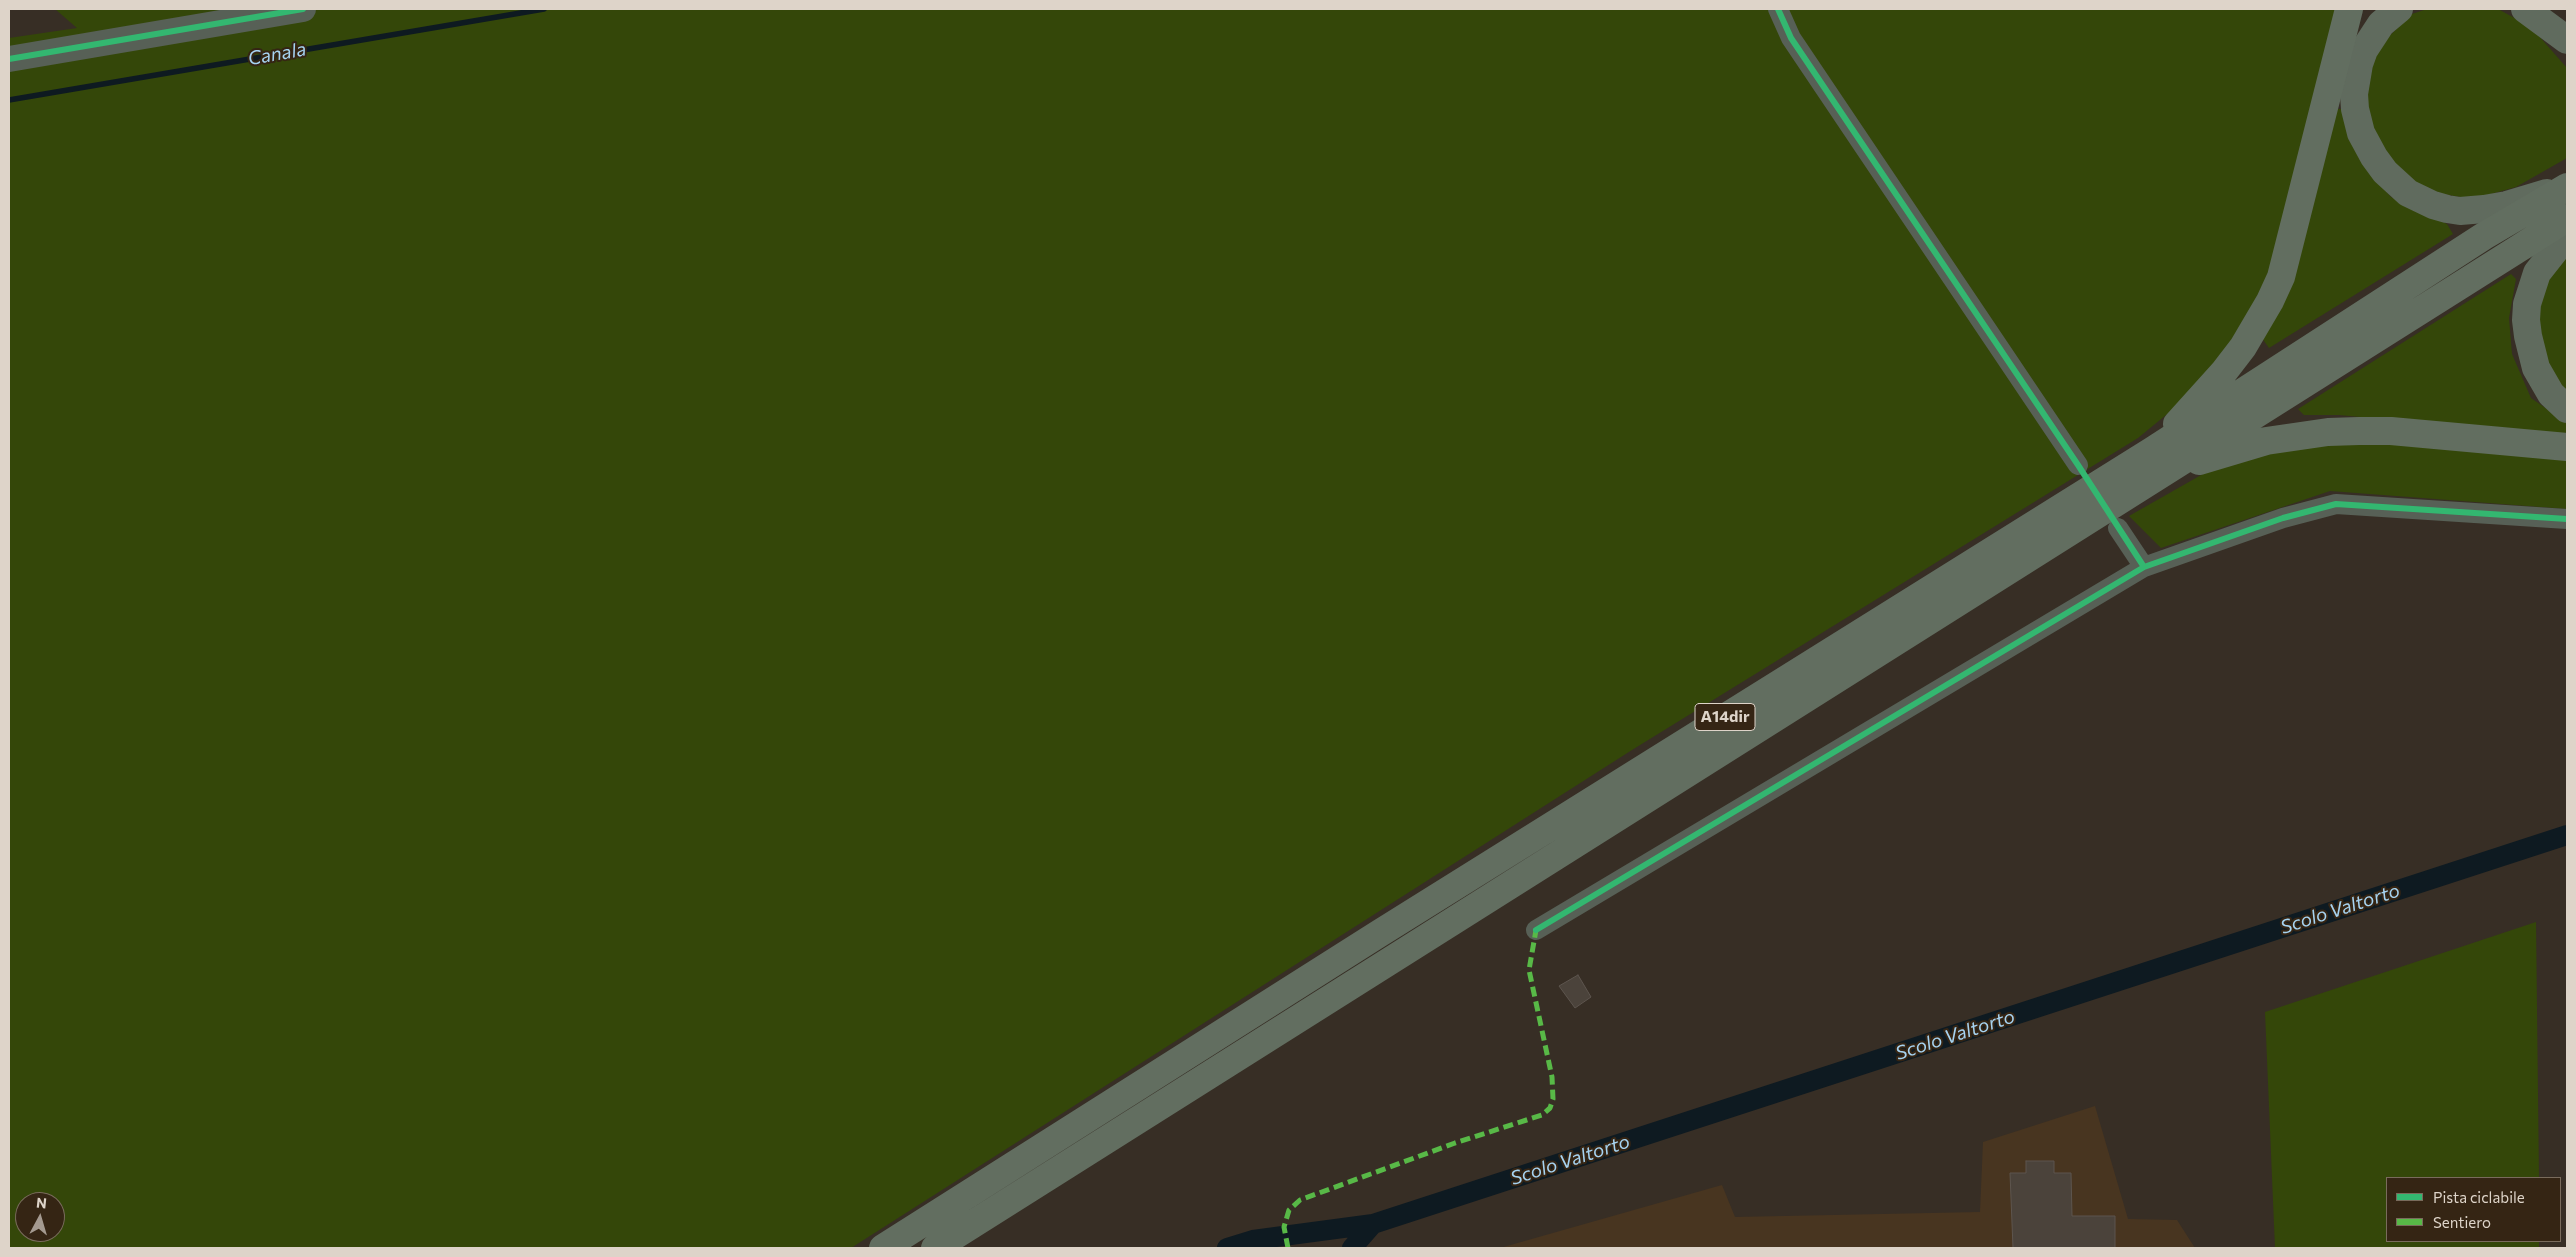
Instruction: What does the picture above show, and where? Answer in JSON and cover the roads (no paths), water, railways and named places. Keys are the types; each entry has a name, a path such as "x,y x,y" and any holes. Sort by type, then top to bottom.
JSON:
{"highway":[{"path":"2152,451 2223,373 2243,347 2262,317 2281,277 2349,9"},
{"path":"2399,9 2381,24 2371,37 2364,50 2355,79 2355,109 2358,124 2365,141 2385,172 2408,193 2420,200 2433,206 2460,211 2508,205 2567,186"},
{"path":"2525,9 2567,40"},
{"path":"2549,9 2567,32"},
{"name":"A14dir","path":"883,1248 1380,933 2152,451 2484,236 2567,186"},
{"name":"A14dir","path":"935,1248 2567,218"},
{"path":"2567,235 2538,273 2528,304 2526,320 2536,368 2552,394 2567,409"},
{"path":"2132,492 2197,462 2231,450 2274,440 2328,432 2391,431 2567,447"}],"street":[{"path":"9,59 303,9"},
{"path":"1778,9 1790,38 2078,465"},
{"path":"1536,930 2144,567 2274,521 2336,504 2567,519"},
{"path":"2118,528 2144,567"}],"waterway":[{"name":"Canala","path":"9,100 544,9"},
{"name":"Scolo Valtorto","path":"1352,1248 1373,1224 2567,835"},
{"path":"1227,1248 1253,1240 1373,1224"}]}
